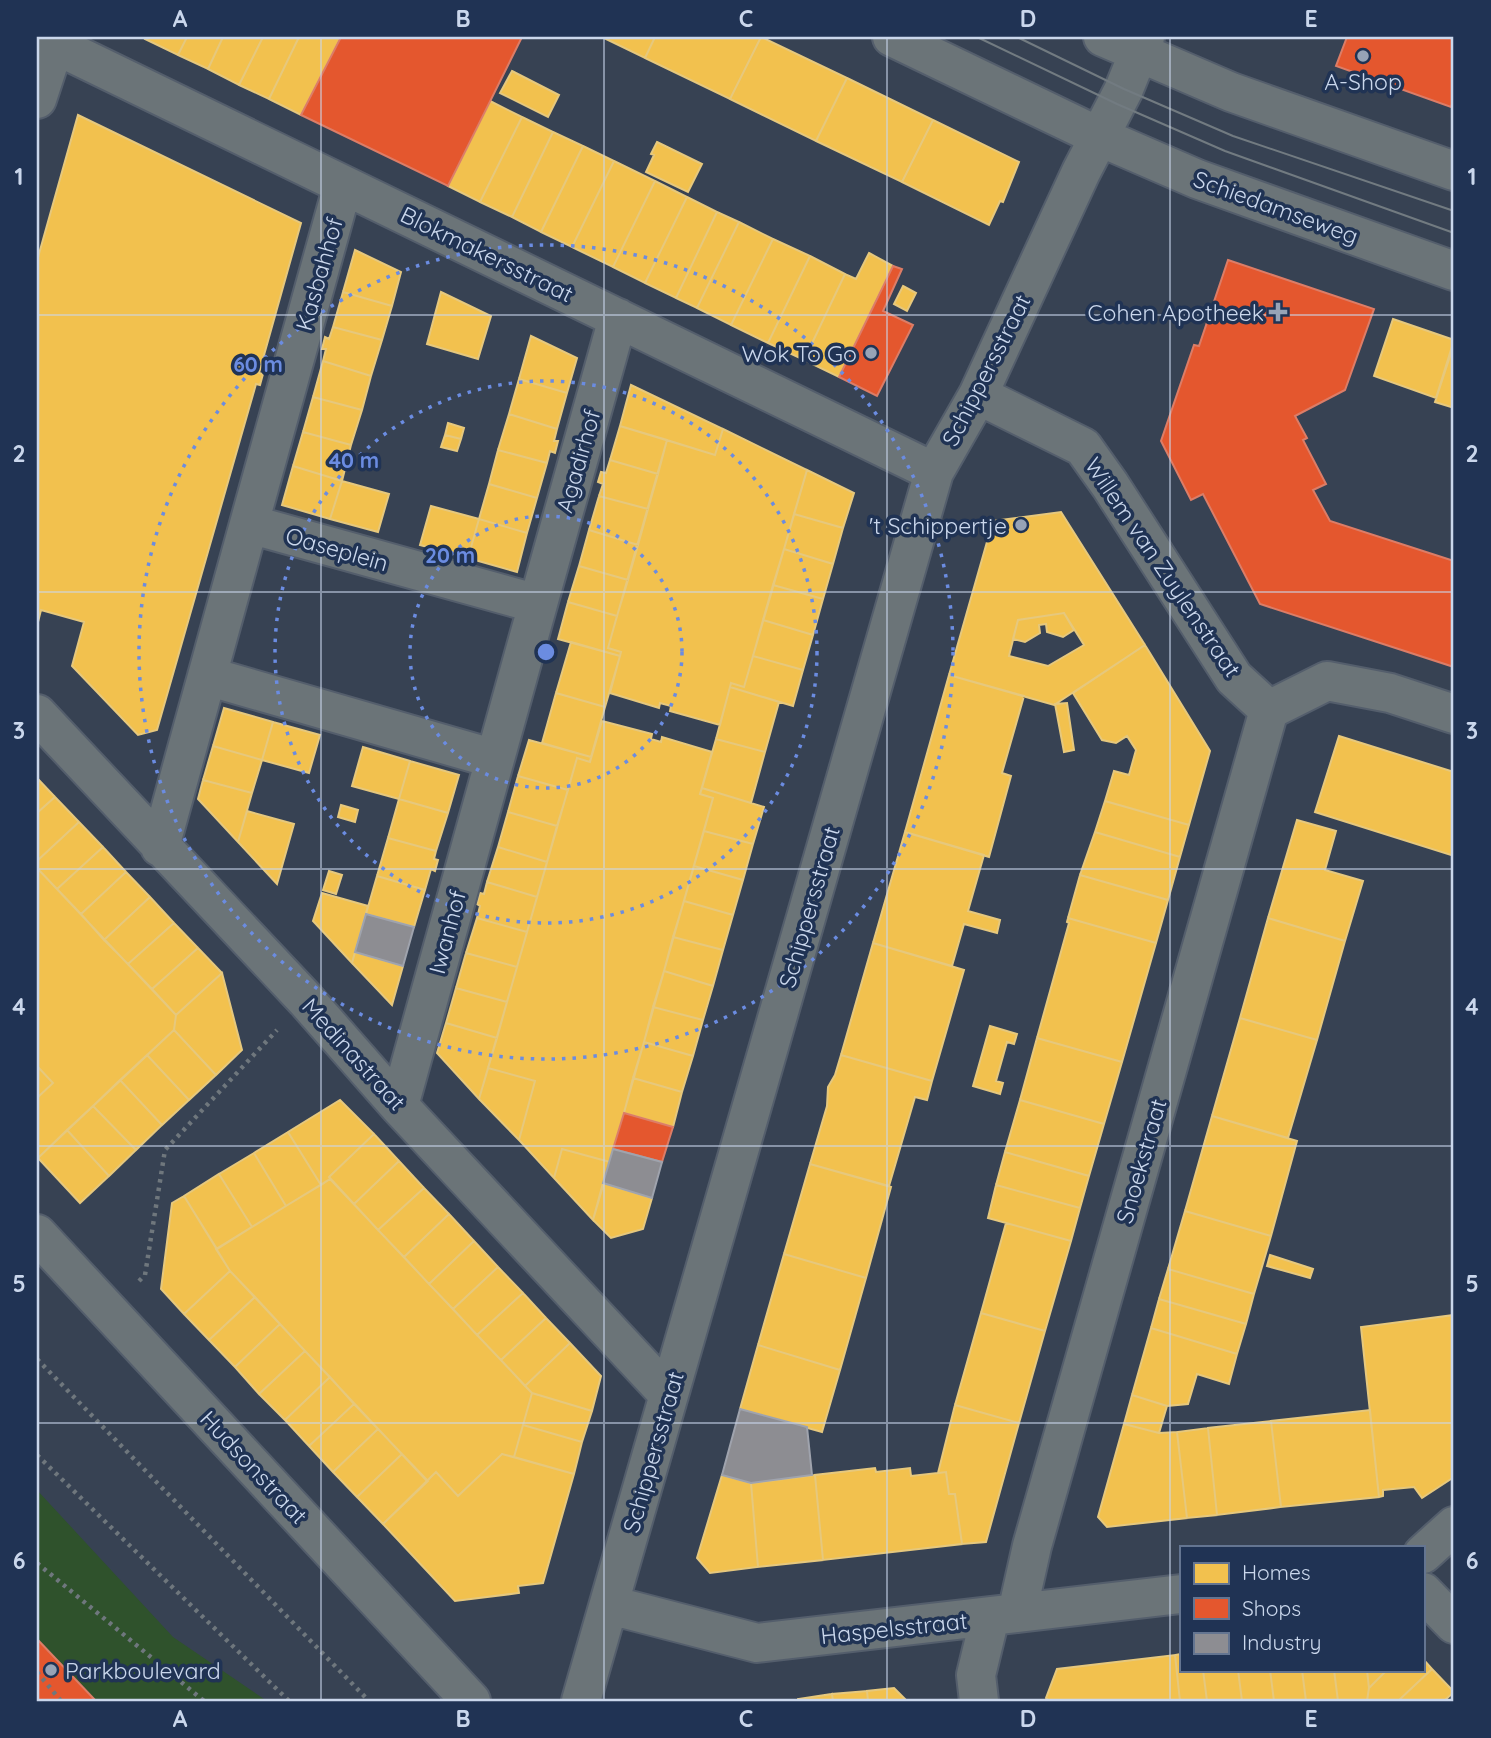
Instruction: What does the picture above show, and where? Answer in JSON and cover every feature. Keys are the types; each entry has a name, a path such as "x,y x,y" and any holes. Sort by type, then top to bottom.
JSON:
{"street":[{"name":"Schiedamseweg","path":"892,37 1100,137 1197,180 1454,271"},
{"path":"1103,37 1142,44 1231,92 1454,171"},
{"path":"37,99 47,41"},
{"name":"Blokmakersstraat","path":"47,41 934,472"},
{"path":"1100,137 1124,89 1142,44"},
{"name":"Schippersstraat","path":"581,1701 934,472 978,395 1100,137"},
{"name":"Kasbahhof","path":"249,524 344,185"},
{"name":"Agadirhof","path":"538,604 618,318"},
{"name":"Willem van Zuylenstraat","path":"978,395 1083,447 1234,678 1269,710"},
{"path":"160,848 249,524"},
{"name":"Oaseplein","path":"249,524 538,604"},
{"path":"207,676 495,759 538,604"},
{"path":"1269,710 1328,681 1390,694 1454,714"},
{"name":"Snoekstraat","path":"979,1701 975,1675 1003,1615 1035,1533 1269,710"},
{"name":"Medinastraat","path":"37,714 160,848 306,1000 399,1106 669,1395"},
{"name":"Iwanhof","path":"399,1106 495,759"},
{"name":"Hudsonstraat","path":"37,1234 471,1701"},
{"path":"1424,1553 1454,1526"},
{"path":"1424,1593 1454,1624"},
{"name":"Haspelsstraat","path":"610,1605 757,1643 1180,1594"}],"path":[{"path":"111,1313 145,1275 165,1150 306,1000"},
{"path":"37,1359 369,1701"},
{"path":"37,1455 289,1701"},
{"path":"37,1563 204,1701"},
{"path":"37,1672 61,1701"}],"green space":[{"path":"37,1490 173,1637 267,1701 37,1701"}],"building: Homes":[{"path":"187,37 178,55 145,39"},
{"path":"187,37 223,37 208,69 178,55"},
{"path":"223,37 263,37 239,85 208,69"},
{"path":"263,37 299,37 269,99 239,85"},
{"path":"299,37 341,37 301,115 269,99"},
{"path":"602,37 655,37 645,58"},
{"path":"655,37 761,37 730,99 645,58"},
{"path":"761,37 847,78 816,141 730,99"},
{"path":"512,71 559,95 548,117 500,93"},
{"path":"847,78 933,120 902,182 816,141"},
{"path":"490,101 522,117 480,202 448,186"},
{"path":"78,115 301,223 259,373 263,374 260,385 256,384 157,730 138,735 72,666 84,622 41,610 37,626 37,261"},
{"path":"522,117 553,132 512,217 480,202"},
{"path":"933,120 1019,162 1003,202 1000,201 989,225 902,182"},
{"path":"553,132 583,146 541,232 512,217"},
{"path":"657,142 702,164 688,192 646,172"},
{"path":"583,146 614,161 572,247 541,232"},
{"path":"614,161 655,181 613,267 572,247"},
{"path":"655,181 687,197 645,283 613,267"},
{"path":"687,197 717,212 676,298 645,283"},
{"path":"717,212 739,222 697,308 676,298"},
{"path":"739,222 773,239 731,325 697,308"},
{"path":"773,239 810,256 768,343 731,325"},
{"path":"355,250 401,272 392,306 343,292"},
{"path":"869,253 893,266 839,377 804,360 845,274 856,279"},
{"path":"810,256 845,274 804,360 768,343"},
{"path":"903,286 916,293 907,311 894,304"},
{"path":"343,292 392,306 382,340 333,327"},
{"path":"441,292 491,316 478,359 427,344"},
{"path":"1393,319 1454,340 1436,398 1374,376"},
{"path":"333,327 382,340 371,376 323,361 325,337 329,339"},
{"path":"531,336 577,358 567,393 519,379"},
{"path":"1454,344 1454,408 1435,402"},
{"path":"323,361 371,376 362,410 313,397"},
{"path":"519,379 567,393 557,429 509,414"},
{"path":"631,385 723,429 715,455 620,426"},
{"path":"313,397 362,410 351,445 303,432"},
{"path":"509,414 557,429 555,453 550,451 547,463 498,450"},
{"path":"448,423 464,428 461,439 445,435"},
{"path":"620,426 667,440 658,474 610,460"},
{"path":"723,429 807,470 744,687 731,683 720,725 670,711 671,706 660,703 659,708 610,693 621,652 608,648 667,440 715,455"},
{"path":"303,432 351,445 342,481 293,466"},
{"path":"445,435 461,439 457,451 441,447"},
{"path":"498,450 547,463 537,498 489,484"},
{"path":"610,460 658,474 648,509 599,496 603,484 598,482 601,472 606,473"},
{"path":"293,466 342,481 330,519 282,505"},
{"path":"807,470 854,493 843,528 794,514"},
{"path":"342,481 389,494 378,532 330,519"},
{"path":"489,484 537,498 527,533 479,519"},
{"path":"599,496 648,509 638,545 589,530"},
{"path":"431,506 479,519 468,558 420,545"},
{"path":"1061,512 1145,645 1054,705 949,675 993,521","holes":["1064,613 1084,645 1048,666 1009,656 1018,620"]},
{"path":"794,514 843,528 833,564 784,549"},
{"path":"479,519 527,533 517,572 468,558"},
{"path":"589,530 638,545 628,580 579,566"},
{"path":"784,549 833,564 823,599 773,585"},
{"path":"579,566 628,580 617,616 568,602"},
{"path":"773,585 823,599 813,635 763,620"},
{"path":"568,602 617,616 608,648 621,652 620,656 558,639"},
{"path":"1064,613 1074,630 1063,637 1047,632 1046,624 1039,625 1040,633 1025,642 1013,639 1018,620"},
{"path":"763,620 813,635 803,670 753,656"},
{"path":"571,642 620,656 605,707 556,693"},
{"path":"1145,645 1210,751 1189,825 1105,801 1114,771 1129,775 1136,750 1127,736 1116,743 1102,740 1073,693"},
{"path":"753,656 803,670 793,706 730,687 731,683 744,687"},
{"path":"949,675 1024,696 1002,773 1011,776 989,857 905,832"},
{"path":"730,687 779,702 765,752 716,739"},
{"path":"556,693 605,707 591,757 542,743"},
{"path":"1067,703 1074,750 1064,752 1055,704"},
{"path":"224,708 273,722 262,760 213,746"},
{"path":"602,721 652,734 651,739 661,742 662,737 712,752 700,794 713,798 610,1162 562,1149 554,1178 519,1140 535,1081 488,1068 577,758 590,762"},
{"path":"273,722 320,735 309,773 262,760"},
{"path":"1339,736 1454,772 1454,856 1315,812"},
{"path":"716,739 765,752 751,803 702,788"},
{"path":"529,740 591,757 590,762 577,758 568,790 518,776"},
{"path":"213,746 262,760 252,793 203,780"},
{"path":"363,747 410,761 399,799 352,786"},
{"path":"410,761 459,775 448,813 399,799"},
{"path":"518,776 568,790 557,826 508,812"},
{"path":"37,778 55,797 37,813"},
{"path":"203,780 252,793 238,842 198,799"},
{"path":"702,788 764,807 753,844 704,831 713,798 700,794"},
{"path":"55,797 79,822 37,861 37,813"},
{"path":"399,799 448,813 436,851 388,838"},
{"path":"1105,801 1189,825 1180,857 1095,832"},
{"path":"341,805 358,810 355,822 338,817"},
{"path":"247,811 294,824 277,884 238,842"},
{"path":"508,812 557,826 547,862 498,847"},
{"path":"1297,820 1336,831 1325,870 1363,881 1345,941 1268,918"},
{"path":"79,822 103,847 57,889 37,868 37,861"},
{"path":"704,831 753,844 743,880 694,866"},
{"path":"905,832 984,855 968,911 1000,920 997,933 964,924 952,966 873,943"},
{"path":"1095,832 1180,857 1168,900 1080,875"},
{"path":"388,838 436,851 434,859 438,860 435,871 431,869 425,890 377,876"},
{"path":"103,847 126,872 81,914 57,889"},
{"path":"498,847 547,862 537,897 487,882"},
{"path":"694,866 743,880 733,915 684,901"},
{"path":"37,868 176,1015 174,1030 38,1158 37,1098 53,1083 37,1066"},
{"path":"329,871 342,875 336,894 323,890"},
{"path":"126,872 150,897 104,940 81,914"},
{"path":"1080,875 1168,900 1156,943 1068,918"},
{"path":"377,876 425,890 414,927 366,914"},
{"path":"487,882 537,897 527,932 477,918 480,893 484,894"},
{"path":"322,893 368,906 352,963 313,921"},
{"path":"150,897 174,923 128,964 104,940"},
{"path":"684,901 733,915 723,950 673,937"},
{"path":"477,918 527,932 517,967 466,953"},
{"path":"1068,918 1156,943 1122,1062 1037,1038 1069,923"},
{"path":"1268,918 1345,941 1317,1040 1240,1018"},
{"path":"174,923 198,948 152,989 128,964"},
{"path":"673,937 723,950 713,986 664,971"},
{"path":"873,943 964,970 932,1081 841,1055"},
{"path":"198,948 222,973 176,1015 152,989"},
{"path":"355,952 403,966 392,1005 352,963"},
{"path":"466,953 517,967 507,1002 456,988"},
{"path":"664,971 713,986 703,1020 653,1007"},
{"path":"222,973 242,1050 216,1075 174,1030 176,1015"},
{"path":"456,988 507,1002 497,1038 446,1023"},
{"path":"653,1007 703,1020 693,1056 644,1042"},
{"path":"1240,1018 1317,1040 1288,1138 1212,1116"},
{"path":"446,1023 497,1038 479,1099 437,1053"},
{"path":"990,1026 1017,1034 1014,1044 1007,1042 996,1081 1003,1083 1000,1094 973,1086"},
{"path":"174,1030 216,1075 189,1100 147,1055"},
{"path":"1037,1038 1122,1062 1104,1124 1020,1100"},
{"path":"644,1042 693,1056 682,1092 633,1078"},
{"path":"147,1055 189,1100 162,1125 120,1080"},
{"path":"841,1055 932,1081 927,1100 915,1097 889,1186 810,1164 827,1106 828,1087"},
{"path":"37,1066 53,1083 37,1098"},
{"path":"488,1068 535,1081 519,1140 479,1099"},
{"path":"633,1078 682,1092 673,1127 624,1113"},
{"path":"120,1080 162,1125 136,1150 93,1106"},
{"path":"340,1100 374,1134 321,1185 288,1132"},
{"path":"1020,1100 1104,1124 1089,1176 1005,1152"},
{"path":"93,1106 136,1150 109,1176 67,1130"},
{"path":"1212,1116 1297,1141 1271,1236 1185,1211"},
{"path":"67,1130 109,1176 80,1203 38,1158"},
{"path":"288,1132 321,1185 286,1206 254,1153"},
{"path":"374,1134 399,1161 354,1204 329,1177"},
{"path":"562,1149 610,1162 593,1220 554,1178"},
{"path":"1005,1152 1089,1176 1080,1208 996,1185"},
{"path":"254,1153 286,1206 252,1227 219,1174"},
{"path":"399,1161 424,1188 378,1230 354,1204"},
{"path":"810,1164 891,1187 866,1278 784,1254"},
{"path":"219,1174 252,1227 217,1249 184,1196"},
{"path":"330,1179 532,1393 514,1457 502,1454 458,1496 436,1472 427,1481 230,1271 216,1249"},
{"path":"603,1183 652,1198 643,1229 611,1238 593,1220"},
{"path":"996,1185 1080,1208 1071,1241 988,1218"},
{"path":"424,1188 449,1214 404,1257 378,1230"},
{"path":"184,1196 230,1271 184,1314 161,1289 172,1203"},
{"path":"1185,1211 1271,1236 1254,1294 1168,1269"},
{"path":"449,1214 474,1241 429,1284 404,1257"},
{"path":"1006,1223 1071,1241 1045,1331 981,1313"},
{"path":"474,1241 498,1267 453,1309 429,1284"},
{"path":"784,1254 866,1278 840,1370 758,1345"},
{"path":"1270,1255 1313,1269 1310,1278 1267,1266"},
{"path":"498,1267 523,1293 477,1335 453,1309"},
{"path":"1168,1269 1254,1294 1246,1324 1159,1299"},
{"path":"230,1271 255,1297 209,1340 184,1314"},
{"path":"523,1293 546,1318 501,1360 477,1335"},
{"path":"255,1297 280,1324 235,1367 209,1340"},
{"path":"1159,1299 1246,1324 1237,1354 1151,1328"},
{"path":"981,1313 1045,1331 1019,1423 955,1405"},
{"path":"1454,1315 1454,1477 1422,1498 1414,1487 1383,1490 1383,1496 1379,1497 1361,1327"},
{"path":"546,1318 570,1343 525,1386 501,1360"},
{"path":"280,1324 305,1351 259,1394 235,1367"},
{"path":"1151,1328 1237,1354 1229,1384 1197,1374 1188,1404 1167,1406 1132,1395"},
{"path":"570,1343 601,1376 592,1411 532,1393 525,1386"},
{"path":"758,1345 840,1370 822,1432 740,1409"},
{"path":"305,1351 330,1377 285,1420 259,1394"},
{"path":"330,1377 354,1404 309,1446 285,1420"},
{"path":"532,1393 592,1411 582,1442 523,1425"},
{"path":"1132,1395 1167,1406 1159,1433 1124,1424"},
{"path":"354,1404 378,1429 333,1472 309,1446"},
{"path":"955,1405 1019,1423 986,1542 962,1544 955,1494 949,1494 946,1472 938,1473"},
{"path":"1370,1410 1379,1497 1281,1507 1271,1421"},
{"path":"1271,1421 1281,1507 1217,1515 1208,1428"},
{"path":"1124,1424 1159,1433 1177,1432 1187,1518 1107,1527 1098,1517"},
{"path":"523,1425 582,1442 574,1474 514,1457"},
{"path":"1208,1428 1217,1515 1187,1518 1177,1432"},
{"path":"378,1429 402,1454 357,1497 333,1472"},
{"path":"402,1454 428,1481 383,1524 357,1497"},
{"path":"502,1454 574,1474 543,1583 518,1586 519,1593 455,1601 383,1524 436,1472 458,1496"},
{"path":"875,1468 876,1472 910,1468 911,1476 946,1472 949,1494 955,1494 962,1544 823,1560 815,1475"},
{"path":"722,1475 751,1483 758,1567 710,1573 697,1558"},
{"path":"815,1475 823,1560 758,1567 751,1483"},
{"path":"1180,1654 1180,1672 1203,1672 1207,1701 1180,1701 1175,1655"},
{"path":"1175,1655 1180,1701 1049,1701 1046,1698 1057,1669"},
{"path":"1424,1660 1432,1669 1398,1701 1367,1701 1369,1688 1385,1672 1424,1672"},
{"path":"1432,1669 1454,1692 1444,1701 1398,1701"},
{"path":"1203,1672 1238,1672 1242,1701 1207,1701"},
{"path":"1238,1672 1270,1672 1274,1701 1242,1701"},
{"path":"1270,1672 1302,1672 1306,1701 1274,1701"},
{"path":"1302,1672 1334,1672 1338,1701 1306,1701"},
{"path":"1334,1672 1367,1672 1367,1701 1338,1701"},
{"path":"1367,1672 1385,1672 1369,1688"},
{"path":"894,1688 907,1701 868,1701 867,1691"},
{"path":"867,1691 868,1701 833,1701 832,1694"},
{"path":"832,1694 833,1701 798,1701 798,1699"}],"building: Shops":[{"path":"341,37 522,37 448,186 301,115"},
{"path":"1347,37 1454,37 1454,98 1451,107 1336,66"},
{"path":"1228,260 1374,309 1345,390 1295,416 1307,438 1303,440 1326,484 1313,490 1330,521 1454,561 1454,667 1260,604 1203,494 1191,500 1161,441 1194,345 1199,346"},
{"path":"893,266 902,269 883,311 913,325 877,396 839,377"},
{"path":"624,1113 673,1127 662,1162 613,1149"},
{"name":"Parkboulevard","path":"37,1639 96,1701 37,1701"}],"building: Industry":[{"path":"366,914 414,927 403,966 355,952"},
{"path":"613,1149 662,1162 652,1198 603,1183"},
{"path":"740,1409 807,1427 812,1475 751,1483 722,1475"}],"tram line":[{"path":"977,37 1117,104 1225,151 1454,233"},
{"path":"1017,37 1124,89 1233,136 1454,211"}],"place":[{"name":"A-Shop","path":"1363,56"},
{"name":"Cohen Apotheek","path":"1278,312"},
{"name":"Wok To Go","path":"871,353"},
{"name":"'t Schippertje","path":"1021,525"},
{"name":"Parkboulevard","path":"51,1670"}]}
